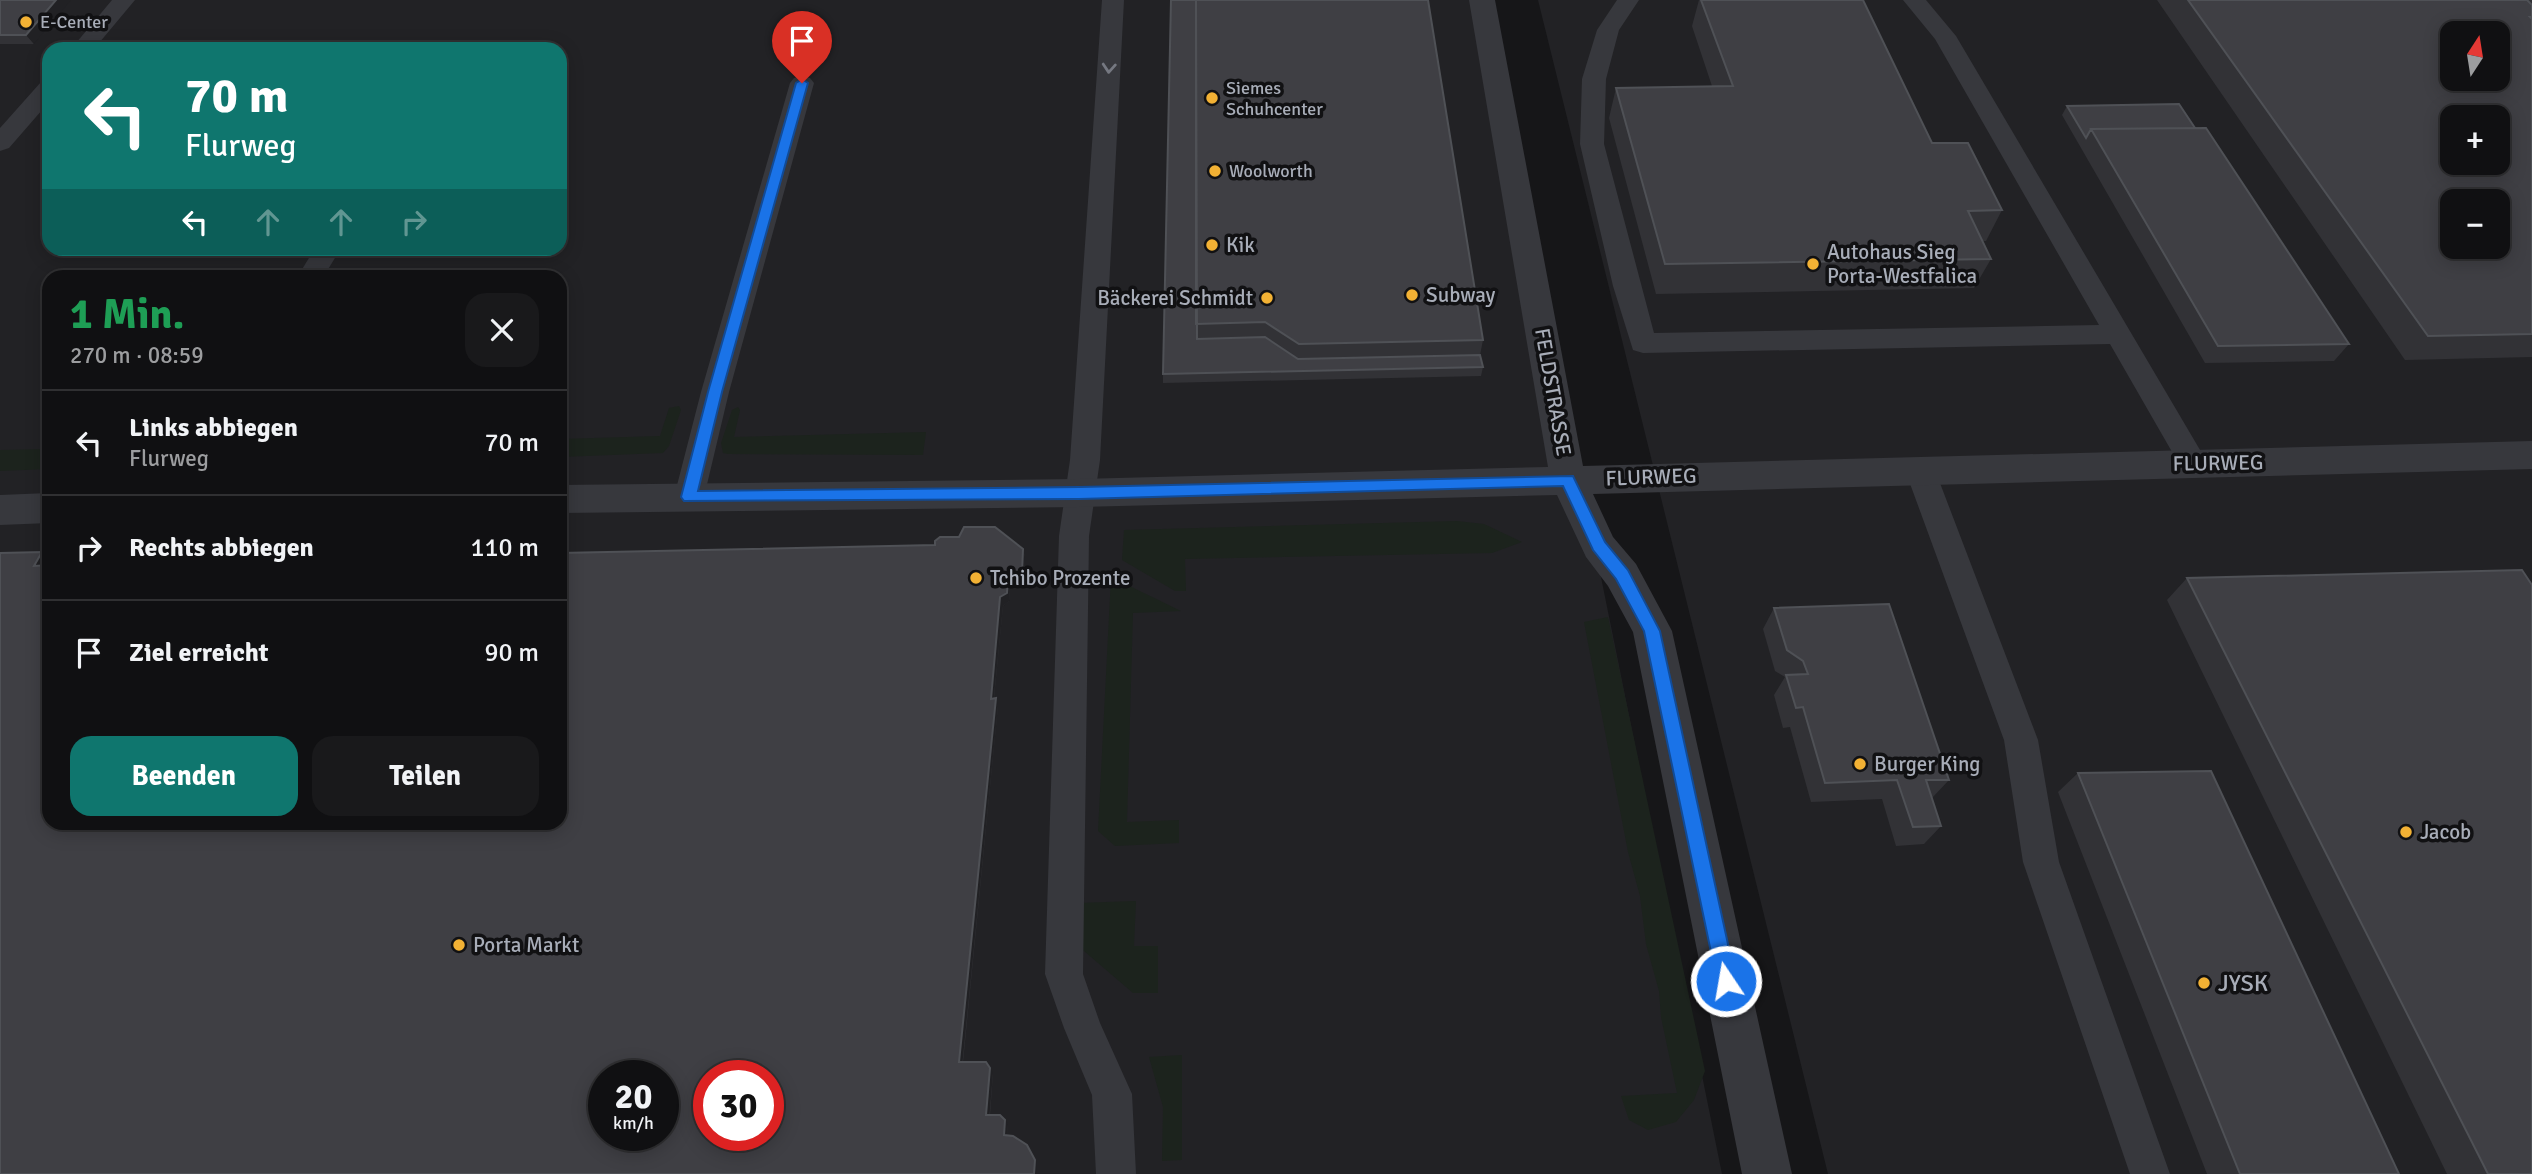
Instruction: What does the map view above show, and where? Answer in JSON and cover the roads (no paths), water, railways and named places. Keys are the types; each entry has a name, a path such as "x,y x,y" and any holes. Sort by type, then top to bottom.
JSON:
{"street":[{"name":"FELDSTRASSE","path":"1482,0 1568,480 1599,546 1622,575 1652,631 1767,1174"},
{"name":"FLURWEG","path":"567,499 1079,493 2532,455"},
{"path":"0,510 42,508"}],"lane":[{"path":"88,42 124,0"},
{"path":"1113,0 1085,460 1074,536 1064,974 1083,1028 1112,1094 1116,1174"},
{"path":"1628,0 1608,30 1594,79 1592,144 1626,286 1643,344 2118,334"},
{"path":"1914,0 1945,36 2193,463"},
{"path":"689,497 715,392 802,83"},
{"path":"0,143 42,95"},
{"path":"1920,470 2021,740 2041,862 2150,1174"}],"place":[{"name":"E-Center","path":"26,22"},
{"name":"Siemes Schuhcenter","path":"1212,98"},
{"name":"Woolworth","path":"1215,171"},
{"name":"Kik","path":"1212,245"},
{"name":"Autohaus Sieg Porta-Westfalica","path":"1813,264"},
{"name":"Subway","path":"1412,295"},
{"name":"Bäckerei Schmidt","path":"1267,298"},
{"name":"Tchibo Prozente","path":"976,578"},
{"name":"Burger King","path":"1860,764"},
{"name":"Jacob","path":"2406,832"},
{"name":"Porta Markt","path":"459,945"},
{"name":"JYSK","path":"2204,983"}]}
